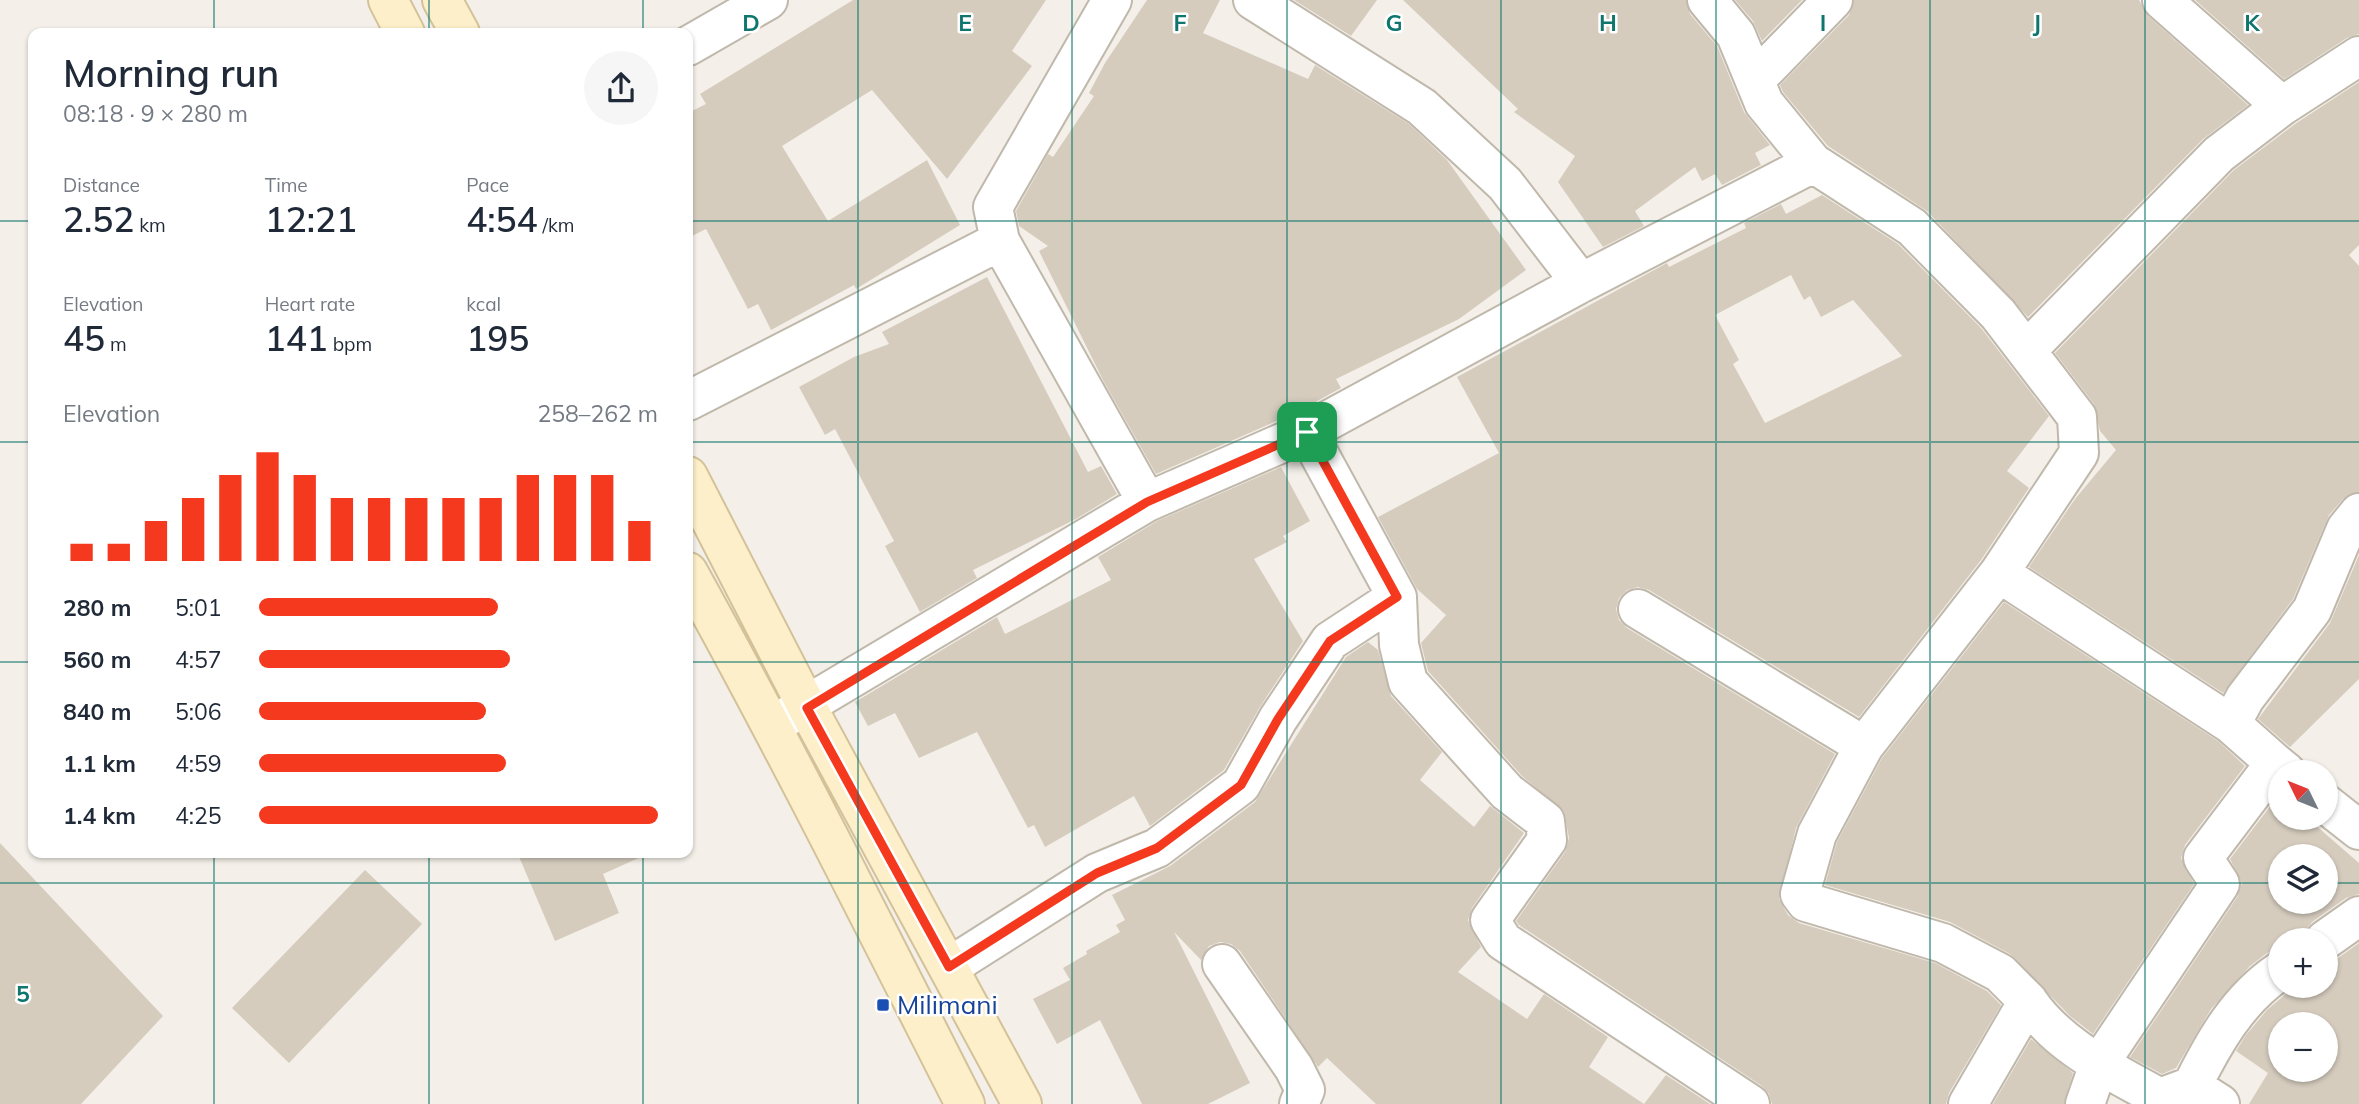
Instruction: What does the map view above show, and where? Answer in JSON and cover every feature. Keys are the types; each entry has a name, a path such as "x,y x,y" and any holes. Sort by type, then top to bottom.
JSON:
{"main road":[{"path":"388,0 402,28"},
{"path":"442,0 457,28"},
{"path":"693,486 807,708 1022,1104"},
{"path":"693,581 773,725 842,868 965,1104"}],"street":[{"path":"693,43 768,0"},
{"path":"1112,0 993,207 1000,240 1147,502"},
{"path":"1253,0 1422,107 1505,184 1581,283"},
{"path":"1707,0 1736,35 1764,103 1813,163 1912,226 1998,314 2077,417 2079,453 1999,573 1864,746 1817,834 1800,894 1806,902 1943,943 2000,974 2028,1001 2052,1030 2099,1064 2160,1098 2206,1095 2214,1041 2256,987 2268,979"},
{"path":"1755,80 1833,0"},
{"path":"2162,0 2282,106"},
{"path":"2027,350 2220,154 2282,106 2359,56"},
{"path":"773,725 807,708 1147,502 1307,432 1581,283 1813,163"},
{"path":"693,398 1000,240"},
{"path":"1307,432 1397,597 1399,645 1408,682 1507,792 1545,821 1547,840 1490,920 1494,931 1503,942 1750,1104"},
{"path":"2231,724 2245,698 2312,610 2346,529 2359,513"},
{"path":"1999,573 2231,724 2272,760"},
{"path":"949,967 1097,873 1157,848 1241,785 1278,719 1330,641 1397,597"},
{"path":"1638,609 1864,746"},
{"path":"2085,1104 2099,1064 2220,884 2203,858 2268,781"},
{"path":"2338,813 2359,830"},
{"path":"2338,931 2359,916"},
{"path":"1222,964 1294,1068 1305,1090 1299,1104"},
{"path":"1968,1104 2028,1001"}],"building":[{"path":"853,0 1046,0 1012,51 1032,66 947,179 872,90 782,146 828,221 927,160 960,225 856,289 854,285 771,330 758,304 748,309 706,229 693,236 693,110 706,104 700,94"},
{"path":"1147,0 1220,0 1203,33 1308,79 1315,65 1409,124 1447,160 1526,270 1459,319 1336,379 1341,388 1297,412 1156,474 1104,382 1039,251 1048,246 1019,226 1016,211 1048,154 1053,157 1094,96 1089,93 1105,63"},
{"path":"1294,0 1377,0 1351,36"},
{"path":"1403,0 1686,0 1690,14 1717,46 1744,112 1770,145 1755,153 1761,165 1722,185 1715,174 1702,181 1695,167 1635,211 1644,226 1603,247 1558,182 1575,156 1514,112 1518,109"},
{"path":"1735,0 1802,0 1762,41 1753,21"},
{"path":"1854,0 2139,0 2148,16 2248,105 2203,139 2028,317 1927,211 1828,146 1783,92 1780,85 1849,15"},
{"path":"2195,0 2359,0 2359,34 2347,38 2284,79"},
{"path":"2359,82 2359,245 2349,255 2359,266 2359,492 2343,499 2329,515 2293,599 2223,693 2029,567 2075,499 2116,450 2100,431 2094,404 2055,353 2234,170 2295,124"},
{"path":"1822,195 1898,244 1981,328 2049,416 2007,471 2029,488 1981,560 1859,717 1649,590 1638,587 1627,590 1619,598 1616,609 1619,620 1627,628 1835,754 1796,828 1779,899 1788,915 1799,923 1935,963 1987,991 2001,1005 1949,1093 1946,1104 1772,1104 1769,1094 1762,1086 1519,925 1516,921 1565,852 1569,838 1564,811 1522,776 1428,671 1421,643 1446,615 1417,589 1378,517 1499,453 1457,377 1667,263 1669,267 1746,228 1744,223 1781,204 1786,214","holes":["1791,275 1804,300 1810,296 1821,317 1853,300 1902,356 1765,423 1733,364 1739,360 1715,315"]},
{"path":"987,277 1088,472 1101,466 1117,494 1076,519 973,570 977,578 920,612 885,546 894,541 835,429 825,435 799,387 854,357 889,344 882,332"},
{"path":"1281,467 1310,521 1283,536 1287,542 1254,559 1303,641 1260,707 1224,770 1150,826 1134,796 1045,847 1034,825 1028,828 977,732 919,758 895,713 868,726 855,702 997,617 1005,634 1111,580 1098,557 1157,521"},
{"path":"2359,555 2359,679 2290,747 2258,719 2330,623"},
{"path":"2004,602 2218,741 2245,766 2185,845 2181,858 2194,884 2093,1034 2070,1016 2010,954 1950,922 1825,885 1837,842 1882,758"},
{"path":"1368,642 1378,650 1391,696 1442,752 1420,780 1474,827 1490,806 1524,833 1472,908 1468,920 1481,947 1458,972 1527,1019 1544,994 1608,1037 1589,1067 1644,1104 1376,1104 1327,1058 1318,1067 1240,951 1231,944 1220,942 1209,946 1201,960 1174,932 1250,1083 1208,1104 1142,1104 1100,1020 1057,1044 1033,999 1070,980 1063,968 1120,932 1116,925 1125,920 1112,895 1170,866 1255,802 1346,657"},
{"path":"2268,809 2268,830 2321,830 2337,844 2268,844 2268,914 2323,914 2308,928 2268,928 2268,953 2250,966 2211,1009 2176,1068 2162,1074 2130,1057 2238,896 2242,883 2230,859"},
{"path":"0,843 163,1016 81,1104 0,1104"},
{"path":"2338,845 2359,863 2359,894 2338,904"},
{"path":"520,858 639,858 603,874 619,913 555,941"},
{"path":"365,870 422,924 289,1063 232,1008"},
{"path":"2359,943 2359,1104 2249,1104 2268,1073 2236,1051 2267,1010 2281,998 2338,998 2338,958"},
{"path":"2031,1039 2073,1073 2064,1104 1993,1104"},
{"path":"1666,1075 1710,1104 1644,1104"}],"place":[{"name":"Milimani","path":"883,1005"}],"route":[{"path":"1307,432 1397,597 1330,641 1278,719 1241,785 1157,848 1097,873 949,967 807,708 1147,502 1307,432"}]}
